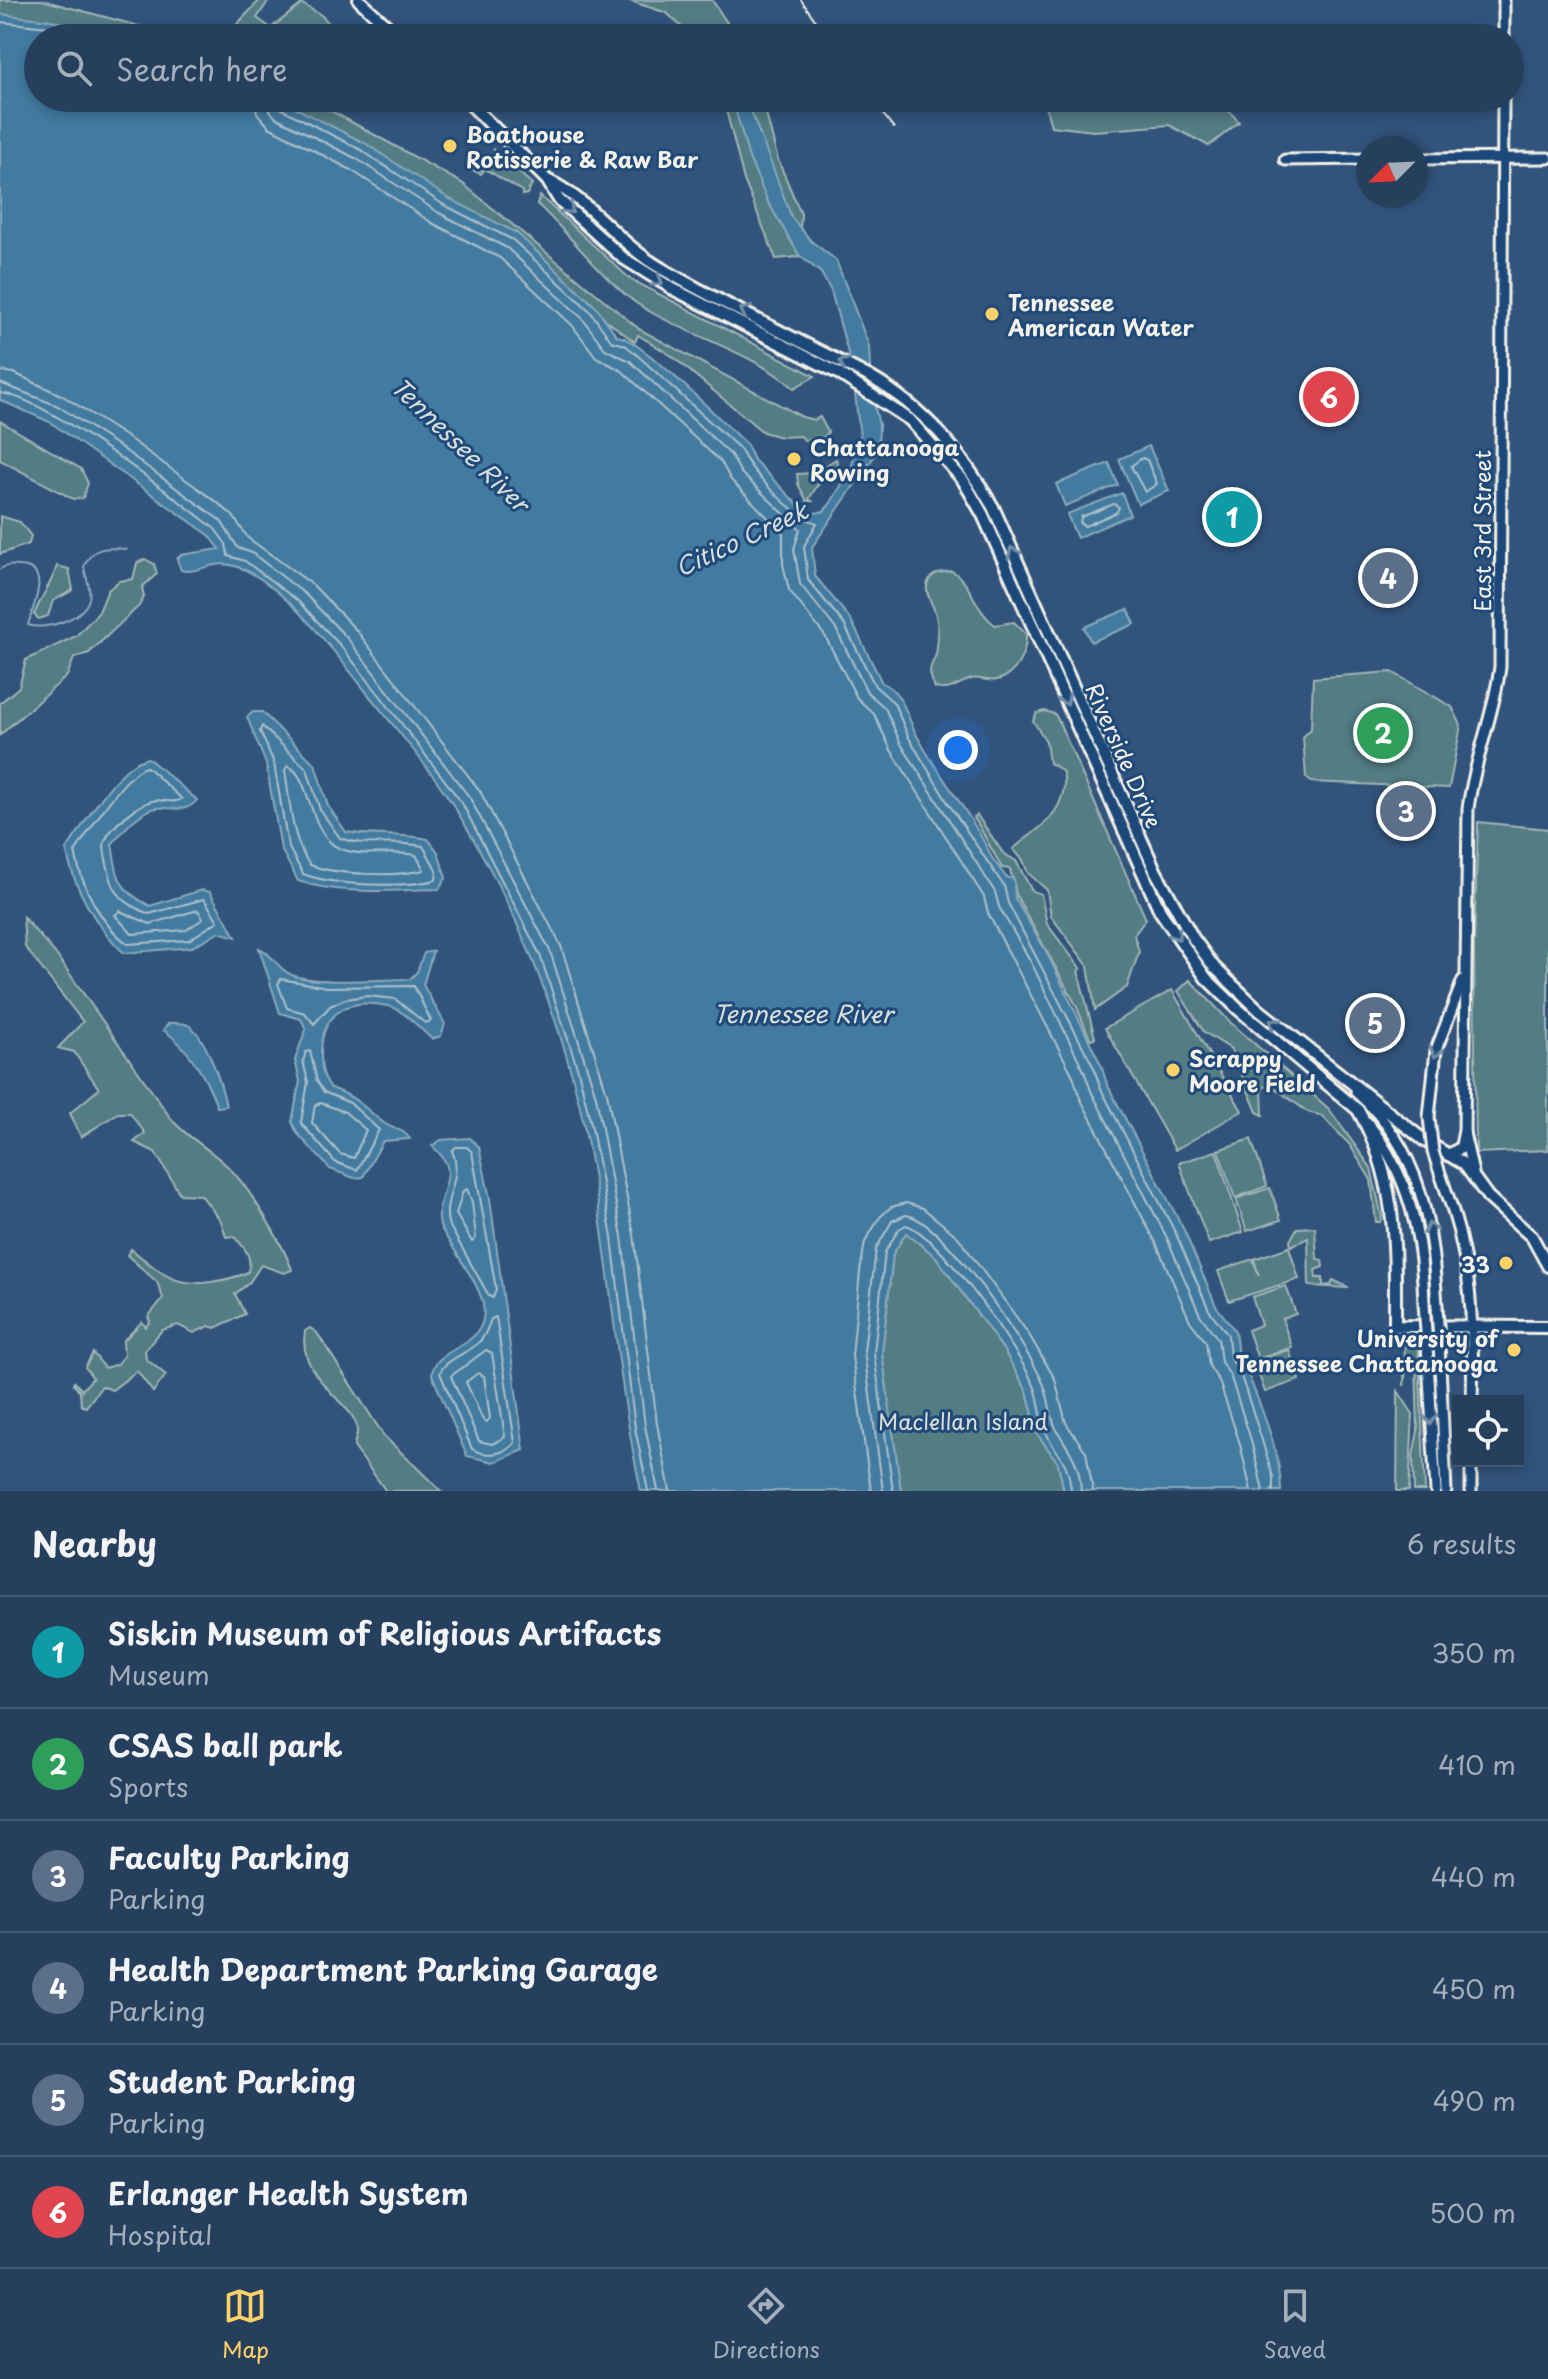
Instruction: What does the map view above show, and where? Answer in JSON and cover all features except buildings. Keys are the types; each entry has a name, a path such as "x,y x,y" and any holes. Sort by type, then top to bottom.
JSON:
{"main road":[{"path":"359,0 385,24"},
{"path":"1504,0 1504,24"},
{"name":"Riverside Drive","path":"478,112 547,180 559,200 649,275 878,397 910,420 937,446 963,480 983,515 1160,911 1183,946 1238,1009 1358,1110 1396,1165 1414,1211 1421,1245 1436,1491"},
{"name":"East 3rd Street","path":"1482,1190 1472,1171 1464,1133 1468,809 1472,783 1493,710 1500,667 1503,112"},
{"path":"1428,159 1548,158"},
{"path":"1285,160 1356,159"},
{"name":"Riverside Drive","path":"547,180 569,190 633,249 657,266 891,389 936,428 963,459 993,507 1156,872 1193,938 1236,990 1334,1072 1383,1122 1416,1178 1433,1236 1446,1491"},
{"name":"East 3rd Street","path":"1466,961 1462,983 1436,1050 1429,1117 1433,1152 1465,1252 1474,1326 1472,1395"},
{"path":"1334,1072 1431,1146 1464,1164 1482,1190 1532,1237 1548,1266"},
{"path":"1358,1110 1377,1149 1392,1203 1395,1326 1548,1327"},
{"path":"1448,1155 1461,1148 1464,1133"},
{"path":"1471,1467 1471,1491"}],"green space":[{"path":"0,0 42,0 131,24 24,24 24,27 0,21"},
{"path":"260,0 269,0 257,18 265,24 237,24"},
{"path":"627,0 712,0 728,24 678,24 667,13"},
{"path":"302,4 330,24 276,24"},
{"path":"267,112 333,112 462,183 639,329 802,417 814,420 820,417 828,432 824,437 804,440 801,436 781,437 763,432 672,356 638,335 635,342 427,185"},
{"path":"727,112 766,112 778,160 801,214 798,257 776,259 744,180"},
{"path":"1047,112 1230,112 1239,122 1209,146 1169,125 1094,131 1051,126"},
{"path":"494,150 532,184 527,194 522,195 522,191 485,169 481,174 474,171 475,168 481,170 494,156"},
{"path":"540,196 630,279 815,376 794,388 759,364 642,307 615,286 537,204"},
{"path":"0,421 81,469 88,483 83,498 73,499 0,460"},
{"path":"836,459 838,466 817,486 809,499 812,501 807,501 798,484 797,474 814,473"},
{"path":"0,516 20,522 31,536 29,544 0,554"},
{"path":"145,559 154,564 157,574 142,587 144,597 139,606 89,653 74,658 67,676 0,735 0,703 19,687 26,660 76,636 99,612 108,590 119,581 133,579 137,563"},
{"path":"57,566 69,569 73,590 53,601 48,616 39,619 34,615"},
{"path":"952,571 995,625 1014,622 1026,634 1019,662 1004,678 971,679 949,688 935,688 930,673 938,631 927,584 934,575"},
{"path":"1392,672 1452,707 1461,725 1449,788 1311,782 1306,777 1303,737 1311,729 1313,678"},
{"path":"1037,713 1055,714 1059,722 1146,919 1134,935 1139,952 1127,987 1095,1010 1088,966 1051,916 1047,890 1028,873 1023,860 1013,849 1053,815 1062,797 1063,774 1049,763 1046,741 1033,721"},
{"path":"977,815 1003,853 1016,861 1032,891 1041,894 1047,924 1081,969 1078,971 1095,1038 1090,1039 1076,1005 1017,897 1010,869 1002,868 974,817"},
{"path":"1478,822 1548,829 1548,1150 1476,1153 1474,946"},
{"path":"23,917 55,953 172,1120 234,1173 272,1229 292,1270 284,1273 261,1265 249,1283 235,1294 245,1314 215,1328 209,1326 194,1333 178,1325 162,1330 145,1350 146,1359 166,1375 153,1392 137,1371 112,1390 102,1386 86,1407 81,1405 80,1392 73,1384 82,1390 93,1378 85,1367 93,1353 105,1368 118,1364 124,1355 123,1341 142,1322 146,1327 150,1321 148,1317 163,1298 157,1282 127,1255 131,1249 167,1276 186,1282 211,1282 239,1276 248,1272 249,1261 247,1252 234,1236 226,1237 221,1221 201,1195 180,1194 155,1152 134,1142 145,1133 130,1113 118,1113 81,1137 70,1113 99,1089 74,1052 58,1048 83,1022 25,947"},
{"path":"1190,980 1231,1023 1329,1109 1371,1168 1382,1217 1380,1222 1376,1222 1371,1180 1350,1145 1322,1116 1308,1112 1269,1084 1262,1089 1263,1115 1257,1112 1231,1049 1204,1032 1178,991"},
{"name":"Scrappy Moore Field","path":"1172,990 1242,1111 1175,1150 1105,1028"},
{"path":"1251,1139 1267,1186 1235,1198 1218,1150"},
{"path":"1216,1151 1243,1232 1209,1243 1179,1163"},
{"path":"1270,1188 1281,1220 1247,1231 1236,1199"},
{"path":"1315,1227 1317,1259 1322,1260 1323,1267 1315,1270 1316,1278 1323,1278 1323,1286 1331,1285 1333,1280 1349,1288 1309,1286 1308,1238 1291,1246 1290,1241 1297,1228"},
{"name":"Maclellan Island","path":"906,1232 936,1257 1003,1349 1027,1391 1038,1435 1058,1463 1064,1491 901,1491 882,1353 893,1254"},
{"path":"1289,1247 1299,1279 1229,1301 1218,1271 1253,1259 1259,1276 1254,1259"},
{"path":"1286,1286 1296,1314 1282,1319 1292,1347 1258,1359 1248,1330 1261,1325 1252,1297"},
{"path":"310,1328 317,1333 384,1436 441,1491 386,1491 354,1447 357,1431 354,1419 317,1377 309,1363 305,1331"},
{"path":"1418,1331 1425,1491 1414,1491 1413,1456 1418,1431 1416,1362 1407,1361 1404,1386 1405,1334"},
{"path":"1289,1350 1299,1380 1265,1392 1254,1361"},
{"path":"1398,1391 1413,1414 1409,1491 1397,1491"}],"water":[{"name":"Tennessee River","path":"0,14 65,24 24,24 24,112 304,112 365,143 448,198 517,233 596,307 617,336 644,350 662,365 747,445 754,460 803,510 811,514 824,511 850,471 860,437 852,367 831,291 821,273 799,255 768,202 749,158 736,112 751,112 792,218 811,241 836,260 869,346 871,391 879,425 878,451 812,547 815,576 851,620 882,683 899,697 925,750 975,826 992,858 1006,877 1014,879 1015,899 1046,951 1101,1065 1107,1084 1184,1230 1216,1306 1235,1331 1238,1357 1245,1366 1273,1443 1281,1491 1064,1491 1058,1463 1038,1435 1027,1391 1003,1349 936,1257 906,1233 893,1254 882,1353 901,1491 641,1491 589,1151 569,1064 529,951 494,878 455,808 424,764 325,641 291,604 255,575 238,567 221,564 181,570 177,559 181,555 220,549 209,535 50,422 0,400"},
{"path":"1149,446 1169,491 1138,504 1119,459"},
{"path":"1109,463 1118,485 1065,506 1056,484"},
{"path":"1122,493 1130,515 1077,538 1067,514"},
{"path":"1128,609 1135,624 1091,642 1084,627"},
{"path":"253,712 262,712 315,764 328,806 346,832 428,839 438,852 446,878 439,889 332,889 298,881 281,849 266,764 247,717"},
{"path":"148,758 197,800 183,809 150,810 126,828 112,844 121,882 131,894 150,906 202,890 210,892 236,937 218,932 192,947 124,953 95,919 81,893 66,850 114,783 137,762"},
{"path":"259,948 292,975 332,981 410,979 417,972 424,953 433,951 423,985 445,1024 441,1036 432,1039 394,1008 374,1004 349,1006 332,1018 326,1027 322,1067 331,1088 354,1099 410,1139 383,1141 363,1177 354,1178 330,1169 297,1133 292,1122 300,1081 295,1060 306,1029 301,1019 280,1013"},
{"path":"169,1023 188,1025 201,1039 217,1074 226,1106 217,1107 196,1064 163,1030"},
{"path":"470,1138 479,1147 490,1199 524,1450 494,1462 467,1456 432,1375 435,1365 442,1358 471,1339 483,1319 483,1304 476,1286 440,1226 440,1203 448,1175 442,1156 432,1146 441,1140"}],"waterway":[{"path":"0,569 16,566 29,568 35,573 38,589 28,625 54,625 72,618 89,599 84,567 91,555 106,548 127,549"}],"railway":[{"path":"801,0 818,24"},
{"path":"881,112 894,128"}],"place":[{"name":"Boathouse Rotisserie & Raw Bar","path":"450,146"},
{"name":"Tennessee American Water","path":"992,314"},
{"name":"Erlanger Health System","path":"1329,397"},
{"name":"Chattanooga Rowing","path":"794,459"},
{"name":"Siskin Museum of Religious Artifacts","path":"1232,517"},
{"name":"Health Department Parking Garage","path":"1388,578"},
{"name":"CSAS ball park","path":"1383,733"},
{"name":"Faculty Parking","path":"1406,811"},
{"name":"Student Parking","path":"1375,1023"},
{"name":"Scrappy Moore Field","path":"1173,1070"},
{"name":"33","path":"1506,1263"},
{"name":"University of Tennessee Chattanooga","path":"1514,1350"}],"water label":[{"name":"Citico Creek","path":"741,538"}]}
